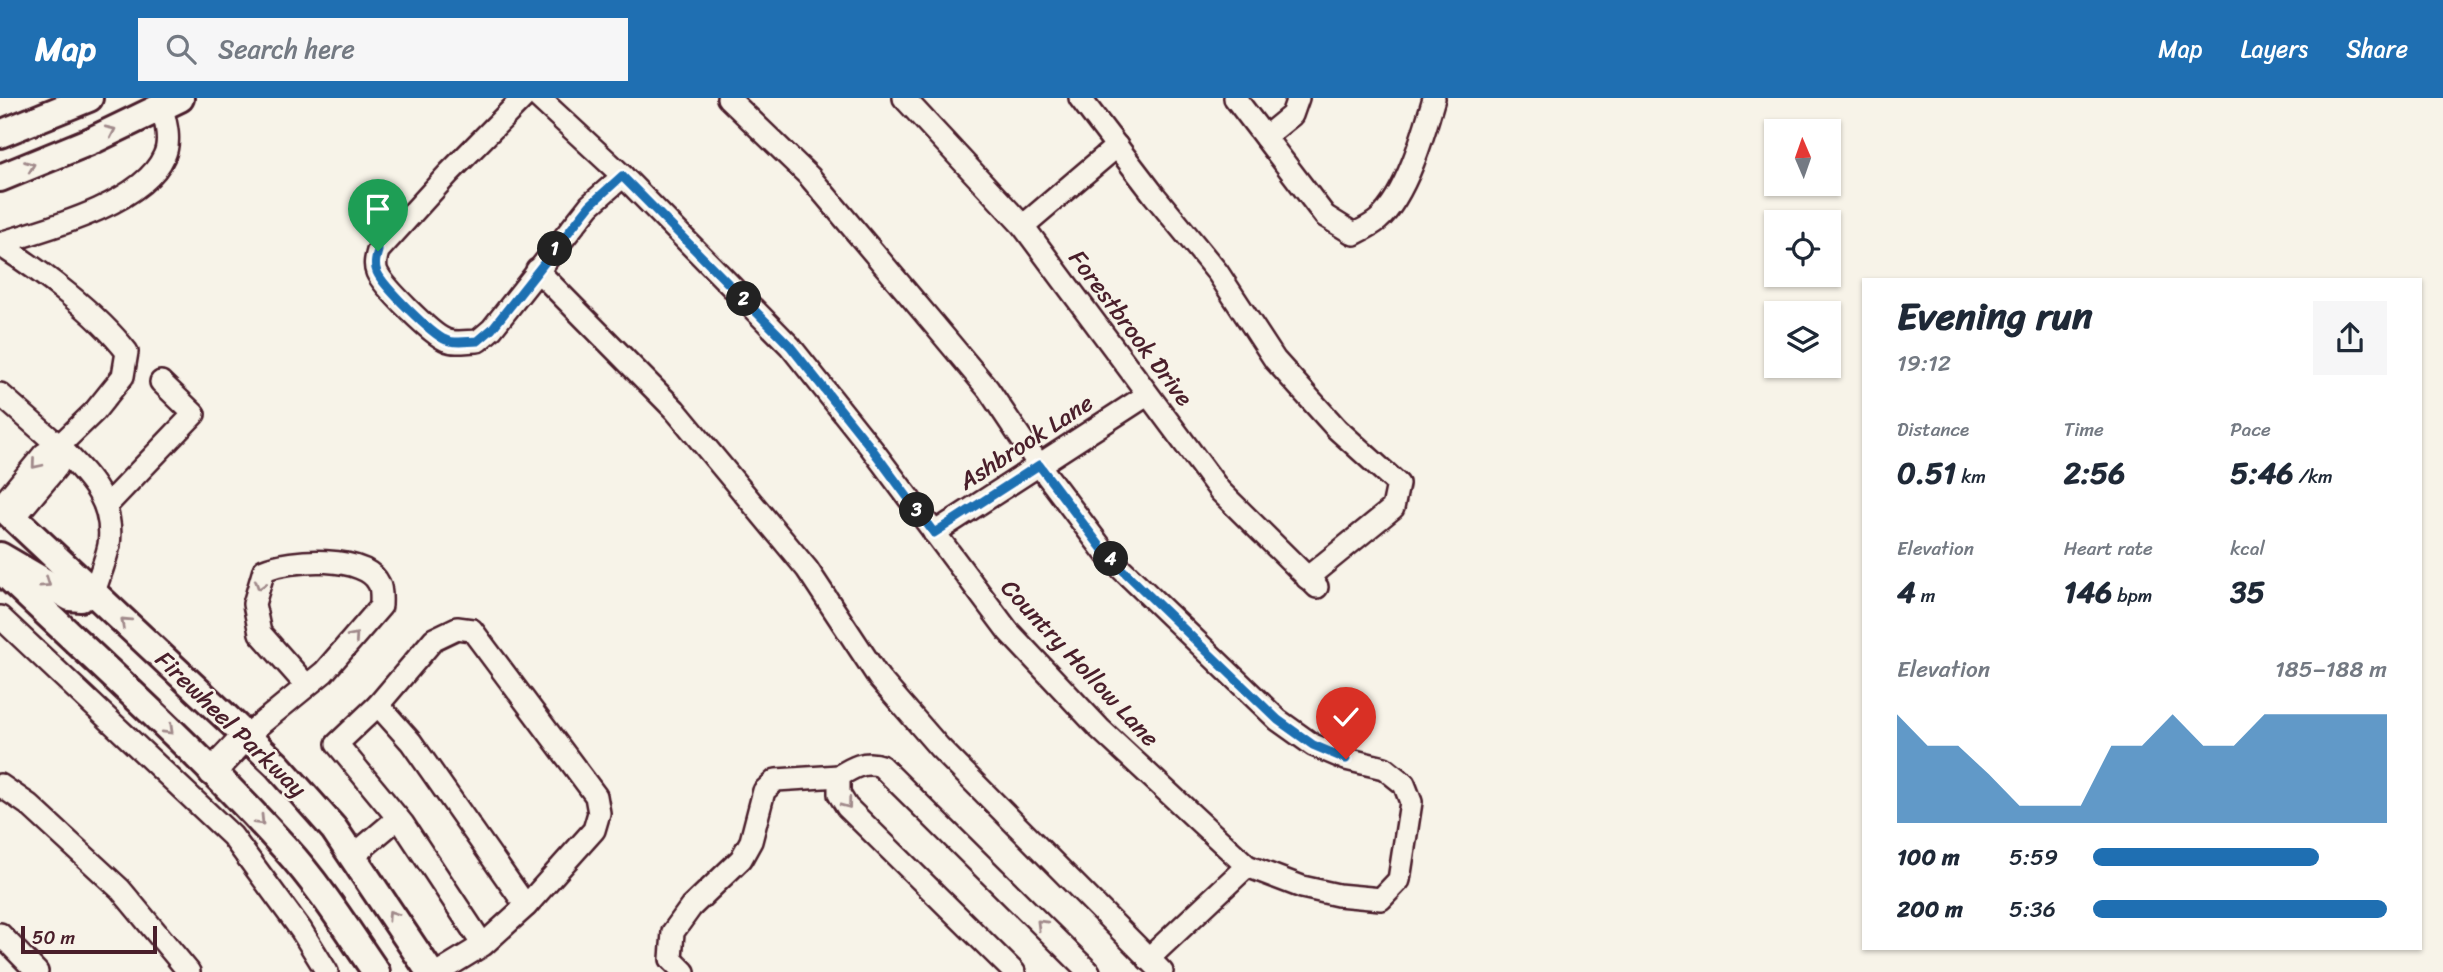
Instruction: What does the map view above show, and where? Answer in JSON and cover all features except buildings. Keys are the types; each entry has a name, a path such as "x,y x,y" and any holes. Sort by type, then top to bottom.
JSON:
{"main road":[{"path":"0,134 89,98"},
{"path":"0,178 93,140 167,101"},
{"name":"Firewheel Parkway","path":"5,509 277,765 334,829 429,972"},
{"path":"0,556 70,597 81,598 94,592"},
{"name":"Firewheel Parkway","path":"0,569 212,772 286,849 328,902 376,972"},
{"path":"212,772 247,735"}],"street":[{"path":"523,98 378,251 375,263 377,272 435,335 449,342 478,341 492,329 590,205 622,176"},
{"name":"Country Hollow Lane","path":"539,98 622,176 790,346 872,449 1009,631 1100,729 1247,866 1302,887 1338,895 1381,899 1399,880 1410,802 1404,784 1384,768 1346,759 1313,745 1278,720 1106,554 1039,465"},
{"path":"728,98 809,176 988,389 1039,465"},
{"name":"Forestbrook Drive","path":"904,98 1023,226 1220,491 1312,582 1393,508 1398,484 1337,429 1275,360 1218,274 1117,146"},
{"path":"1023,226 1117,146 1080,98"},
{"path":"1235,98 1325,216 1354,234 1378,220 1391,204 1420,144 1434,98"},
{"path":"1265,137 1292,115 1298,98"},
{"path":"0,244 44,230 124,198 154,171 165,155 167,101"},
{"path":"0,244 81,306 113,334 127,352 122,376 95,411 59,446 57,467 5,509"},
{"path":"537,270 684,420 807,569 879,678 939,747 1155,966 1247,866"},
{"path":"106,506 194,414 161,382"},
{"path":"0,394 59,446 94,482 106,506 109,544 94,592"},
{"name":"Ashbrook Lane","path":"934,533 1147,395"},
{"path":"247,735 307,686 324,672 381,606 380,584 369,572 341,562 279,564 264,570 254,604 260,633 307,686"},
{"path":"0,617 232,836 301,930 327,972"},
{"path":"439,972 483,944 526,906 594,830 599,813 596,796 472,630 457,628 434,639 378,705 337,744 398,818 483,944"},
{"path":"378,705 411,742 526,906"},
{"path":"684,972 671,959 673,932 691,907 741,859 751,841 764,791 776,780 839,776 869,764 881,766 1089,972"},
{"path":"839,776 839,794 847,807 1014,972"},
{"path":"0,785 29,805 120,889 189,972"},
{"path":"353,856 398,818"},
{"path":"0,933 37,972"}],"route":[{"path":"378,251 375,263 377,272 435,335 449,342 478,341 492,329 590,205 622,176 790,346 872,449 934,533 1039,465 1106,554 1278,720 1313,745 1346,759"}]}
